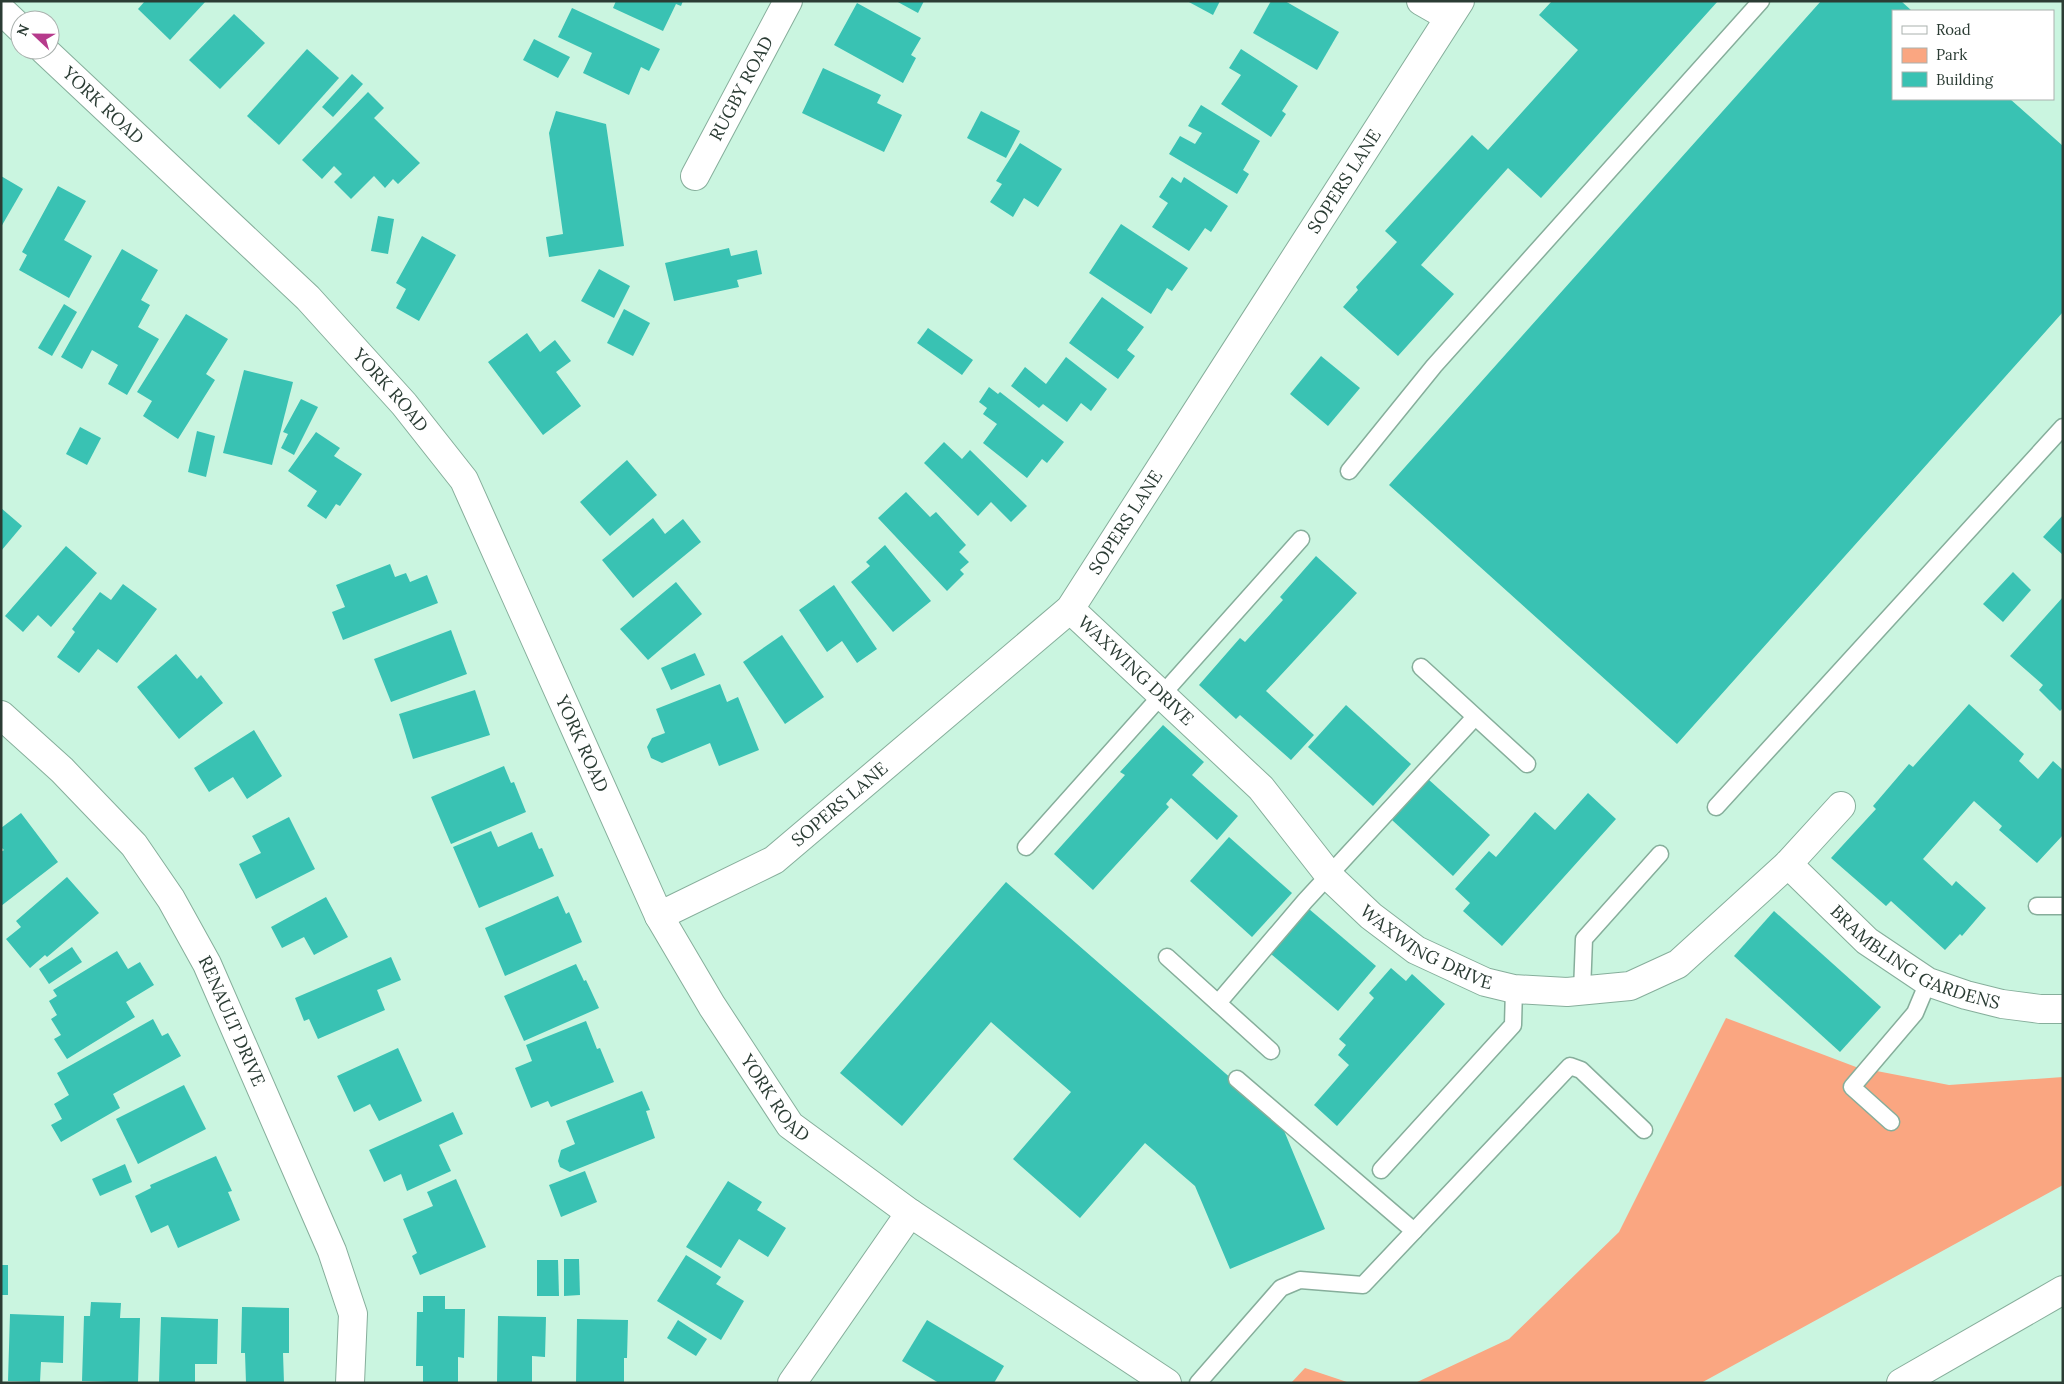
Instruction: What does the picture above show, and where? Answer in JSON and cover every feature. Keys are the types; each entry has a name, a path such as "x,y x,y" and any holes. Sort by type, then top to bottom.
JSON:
{"street":[{"name":"RUGBY ROAD","path":"695,176 788,1"},
{"path":"1421,1 1455,9"},
{"name":"SOPERS LANE","path":"658,916 774,860 1070,609 1455,9"},
{"name":"YORK ROAD","path":"55,60 308,298 404,404 464,480 658,916 712,1006 790,1125 910,1214 1167,1383"},
{"name":"WAXWING DRIVE","path":"1070,609 1261,788 1330,876 1371,916 1416,950 1485,982 1514,989 1582,991 1630,986 1678,964 1788,864 1841,806"},
{"name":"RENAULT DRIVE","path":"1,715 62,770 134,845 171,899 207,964 335,1260 353,1314 350,1383"},
{"name":"BRAMBLING GARDENS","path":"1788,864 1867,940 1928,982 1966,995 2002,1004 2040,1009 2063,1009"},
{"path":"792,1383 910,1214"},
{"path":"1900,1383 2063,1290"}],"lane":[{"path":"1349,471 1434,366 1761,1"},
{"path":"1716,807 2063,427"},
{"path":"1026,846 1301,539"},
{"path":"1421,667 1527,764"},
{"path":"1218,1003 1305,901 1475,716"},
{"path":"1582,991 1584,940 1660,854"},
{"path":"2037,906 2063,906"},
{"path":"1167,957 1271,1051"},
{"path":"1891,1122 1852,1087 1915,1012 1928,982"},
{"path":"1381,1170 1513,1025 1514,989"},
{"path":"1198,1383 1281,1288 1300,1280 1363,1285 1570,1066 1581,1070 1644,1130"},
{"path":"1237,1079 1414,1231"}],"green space":[{"path":"1726,1018 1856,1067 1949,1085 2063,1077 2063,1185 1701,1383 1415,1383 1509,1339 1619,1232"},
{"path":"1305,1368 1350,1383 1291,1383"}],"building":[{"path":"145,1 206,1 170,40 138,9"},
{"path":"616,1 683,1 681,6 676,4 663,31 613,8"},
{"path":"896,1 924,1 918,13"},
{"path":"1187,1 1220,1 1213,15"},
{"path":"1271,1 1285,1 1339,32 1317,70 1253,33"},
{"path":"1552,1 1718,1 1541,198 1508,168 1421,265 1454,294 1398,356 1343,307 1358,290 1356,287 1397,242 1385,231 1472,135 1488,150 1578,50 1539,15"},
{"path":"1821,1 1901,1 1911,10 1892,10 1892,100 2011,100 2063,146 2063,312 1677,744 1389,485"},
{"path":"857,3 921,38 911,55 916,58 903,83 834,45"},
{"path":"572,8 660,49 649,71 641,67 629,95 583,73 592,53 558,37"},
{"path":"234,14 265,43 220,89 189,60"},
{"path":"534,39 570,57 558,78 523,60"},
{"path":"307,49 339,78 279,145 247,116"},
{"path":"1241,49 1298,86 1282,111 1286,114 1271,137 1221,104 1241,75 1229,68"},
{"path":"823,68 881,95 877,103 902,115 884,152 802,113"},
{"path":"352,74 363,84 333,117 322,107"},
{"path":"368,92 384,108 374,118 420,163 398,184 393,179 385,188 374,176 351,199 334,182 342,174 334,166 322,179 302,160"},
{"path":"1201,105 1260,141 1243,170 1249,174 1237,194 1169,154 1180,136 1195,144 1202,133 1188,126"},
{"path":"556,111 606,124 624,246 549,257 546,237 563,234 549,133"},
{"path":"981,111 1020,131 1006,158 967,138"},
{"path":"1020,143 1062,169 1038,207 1024,198 1013,217 990,202 1002,184 996,181"},
{"path":"1,176 23,189 1,227"},
{"path":"1172,177 1181,183 1184,177 1228,206 1211,232 1205,228 1189,251 1152,227 1168,203 1159,197"},
{"path":"58,186 86,201 64,240 92,256 69,298 19,270 27,255 22,252"},
{"path":"378,216 394,219 388,254 371,251"},
{"path":"1121,224 1188,268 1172,291 1167,288 1151,314 1089,273"},
{"path":"422,236 456,255 419,321 396,308 406,289 396,283"},
{"path":"729,248 731,256 757,250 762,274 737,280 739,287 674,301 665,263"},
{"path":"122,249 158,270 141,300 150,305 138,327 159,339 127,395 108,384 118,365 92,350 82,369 61,357"},
{"path":"599,269 630,286 614,318 581,301"},
{"path":"1102,297 1144,327 1127,350 1135,356 1118,379 1069,343"},
{"path":"64,304 77,312 52,356 38,348"},
{"path":"624,309 650,323 633,356 607,343"},
{"path":"186,314 228,339 206,374 215,380 178,439 143,416 152,401 137,392"},
{"path":"928,328 973,360 962,375 917,343"},
{"path":"527,333 540,352 555,340 571,361 556,372 581,406 543,435 488,362"},
{"path":"1321,356 1360,388 1328,426 1290,394"},
{"path":"1066,357 1107,389 1091,411 1081,403 1067,422 1043,404 1039,408 1011,386 1025,367 1046,384"},
{"path":"244,370 293,382 272,465 223,453"},
{"path":"989,387 998,394 1000,392 1064,442 1047,463 1042,459 1027,478 983,443 997,424 983,414 987,408 979,402"},
{"path":"301,399 318,407 294,455 281,448 288,434 283,432"},
{"path":"80,427 101,438 87,465 66,454"},
{"path":"197,431 215,436 206,477 188,472"},
{"path":"316,432 340,448 334,456 362,474 340,506 336,504 326,519 307,506 317,491 288,471"},
{"path":"944,442 962,459 970,450 1027,506 1011,522 991,502 978,516 924,463"},
{"path":"627,460 657,495 610,536 580,502"},
{"path":"906,492 930,517 936,512 966,545 959,552 969,562 960,570 964,574 947,591 878,518"},
{"path":"1,508 22,526 1,551"},
{"path":"2063,515 2063,555 2043,537"},
{"path":"653,518 665,534 683,519 701,542 633,598 602,560"},
{"path":"885,545 931,601 893,632 851,582 870,566 866,562"},
{"path":"66,546 97,573 51,627 38,615 23,632 5,616"},
{"path":"1316,556 1357,593 1266,691 1314,735 1291,760 1240,715 1236,719 1199,685 1240,638 1245,642 1283,600 1280,597"},
{"path":"390,564 395,577 406,573 410,582 427,575 438,603 343,640 332,612 345,607 336,585"},
{"path":"2013,572 2031,590 2003,622 1983,604"},
{"path":"676,582 702,614 648,660 620,629"},
{"path":"123,584 157,609 117,663 98,649 79,673 57,657 75,632 72,629 100,592 111,600"},
{"path":"834,585 877,649 857,663 842,641 827,652 799,610"},
{"path":"2063,597 2063,708 2060,711 2039,690 2043,685 2010,656"},
{"path":"451,630 467,674 391,702 374,659"},
{"path":"782,635 824,697 785,724 743,662"},
{"path":"695,653 705,675 671,690 661,668"},
{"path":"176,654 197,679 201,675 223,703 179,739 137,687"},
{"path":"720,684 727,702 738,697 759,750 719,766 710,743 662,763 651,758 647,747 652,738 665,733 656,709"},
{"path":"475,690 490,735 413,759 399,714"},
{"path":"1969,704 2024,754 2019,761 2038,779 2053,761 2063,770 2063,835 2037,863 1999,830 2002,826 1974,801 1923,859 1952,886 1956,881 1986,908 1962,936 1960,934 1945,950 1891,901 1886,906 1831,858 1876,809 1873,806 1909,764 1913,767"},
{"path":"1346,705 1411,764 1373,806 1308,747"},
{"path":"1163,725 1204,762 1192,775 1238,816 1217,840 1171,798 1166,804 1169,807 1093,890 1054,854 1125,775 1120,772"},
{"path":"254,730 282,776 247,799 233,777 209,792 194,768"},
{"path":"504,766 511,783 514,782 526,812 451,844 431,797"},
{"path":"1428,779 1490,835 1453,876 1392,820"},
{"path":"1588,793 1616,819 1502,946 1463,911 1470,903 1455,889 1489,851 1496,857 1535,812 1555,830"},
{"path":"21,813 58,862 1,906 1,852 4,850 1,847 1,828"},
{"path":"289,817 315,869 256,899 239,864 261,853 252,836"},
{"path":"491,831 498,847 532,832 539,849 542,848 554,876 479,908 453,847"},
{"path":"1229,837 1292,893 1252,937 1190,881"},
{"path":"67,877 99,913 47,957 45,955 30,968 6,939 21,927 16,921"},
{"path":"1006,882 1280,1121 1325,1229 1230,1269 1195,1186 1145,1143 1080,1218 1013,1159 1071,1092 991,1022 902,1126 840,1073"},
{"path":"558,896 566,914 569,912 582,942 505,976 485,928"},
{"path":"326,897 348,937 314,955 304,937 282,948 271,927"},
{"path":"1309,909 1376,966 1338,1011 1271,954"},
{"path":"1774,911 1881,1007 1840,1052 1734,956"},
{"path":"72,947 82,962 49,984 39,969"},
{"path":"117,951 128,969 140,962 154,985 126,1002 135,1017 67,1059 54,1039 61,1035 51,1019 57,1015 49,1001 57,996 53,990"},
{"path":"391,957 401,980 377,990 385,1010 318,1039 309,1019 304,1021 295,998"},
{"path":"576,964 599,1008 524,1041 504,996"},
{"path":"1391,968 1406,981 1412,974 1445,1004 1337,1126 1314,1105 1349,1065 1338,1055 1346,1045 1339,1039 1374,998 1369,993"},
{"path":"153,1019 162,1036 168,1033 181,1056 113,1094 120,1108 61,1142 51,1125 62,1119 54,1104 69,1095 57,1073"},
{"path":"586,1021 597,1049 600,1048 614,1082 551,1107 548,1101 531,1108 515,1068 532,1061 526,1045"},
{"path":"398,1048 422,1101 379,1121 370,1104 354,1112 337,1076"},
{"path":"184,1085 206,1129 138,1164 116,1119"},
{"path":"642,1091 650,1110 646,1111 655,1138 570,1172 560,1167 558,1161 561,1150 575,1144 566,1121"},
{"path":"453,1112 463,1134 439,1145 451,1171 407,1191 401,1174 384,1182 369,1150"},
{"path":"216,1156 232,1191 228,1192 240,1220 178,1248 168,1225 151,1233 135,1196 151,1188 150,1185"},
{"path":"125,1164 132,1182 100,1196 92,1179"},
{"path":"585,1171 597,1202 561,1217 549,1185"},
{"path":"456,1179 486,1247 420,1275 412,1256 417,1253 403,1219 433,1206 427,1192"},
{"path":"728,1181 762,1202 757,1210 786,1228 768,1257 739,1239 721,1268 686,1247"},
{"path":"686,1255 721,1277 716,1284 744,1301 721,1340 657,1301"},
{"path":"564,1259 579,1259 580,1295 564,1296"},
{"path":"537,1260 558,1260 559,1296 537,1296"},
{"path":"1,1265 8,1265 8,1295 1,1295"},
{"path":"423,1296 445,1296 445,1309 465,1309 464,1358 458,1357 458,1383 423,1383 423,1366 416,1366 417,1312 423,1312"},
{"path":"91,1302 121,1303 120,1318 140,1318 138,1383 82,1381 84,1316 90,1316"},
{"path":"242,1307 289,1308 289,1353 283,1353 284,1383 246,1383 245,1353 241,1353"},
{"path":"10,1314 64,1316 63,1363 41,1362 40,1382 8,1381"},
{"path":"498,1316 546,1317 545,1357 532,1356 532,1383 497,1383"},
{"path":"161,1317 218,1319 217,1364 195,1364 195,1383 159,1383"},
{"path":"577,1319 628,1320 627,1358 624,1358 624,1383 576,1383"},
{"path":"678,1320 707,1339 696,1356 667,1338"},
{"path":"927,1320 1004,1366 994,1383 939,1383 902,1361"}]}
